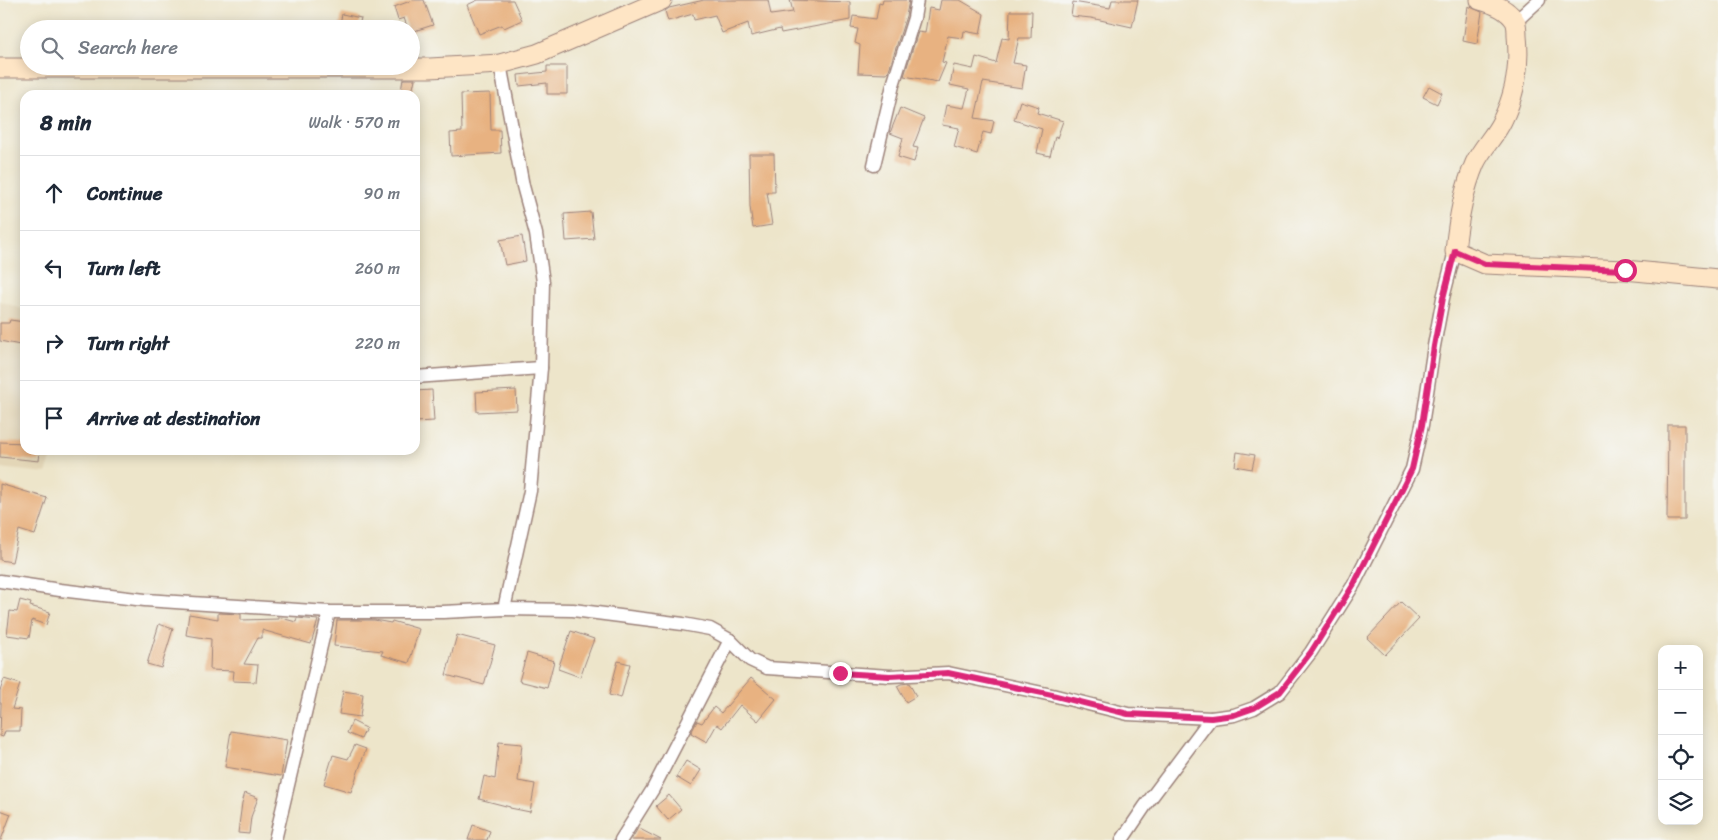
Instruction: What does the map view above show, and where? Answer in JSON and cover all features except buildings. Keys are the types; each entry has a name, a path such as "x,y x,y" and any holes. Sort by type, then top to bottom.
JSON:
{"street":[{"path":"420,68 500,64 537,54 662,0"},
{"path":"874,165 893,85 914,18 917,0"},
{"path":"0,581 145,600 329,612 443,612 504,609 573,610 710,629 730,640 750,660 767,668 890,676 948,673 1052,695 1128,714 1211,718 1234,715 1254,708 1280,692 1311,652 1354,584 1412,469 1422,425 1441,307 1455,251 1462,196 1476,161 1492,139 1502,120 1512,95 1516,78 1518,52 1515,22 1504,10 1480,0"},
{"path":"1515,22 1539,0"},
{"path":"500,64 523,186 536,234 542,282 541,368 530,491 504,609"},
{"path":"0,68 20,68"},
{"path":"1455,251 1485,264 1625,270 1718,279"},
{"path":"420,378 541,368"},
{"path":"275,840 329,612"},
{"path":"620,840 653,789 730,640"},
{"path":"1122,840 1211,718"}],"shaded area":[{"path":"0,301 20,308 20,455 52,455 46,473 0,468"}],"route":[{"path":"840,673 890,676 948,673 1052,695 1128,714 1211,718 1234,715 1254,708 1280,692 1311,652 1354,584 1412,469 1422,425 1443,298 1455,251 1485,264 1625,270"}]}
